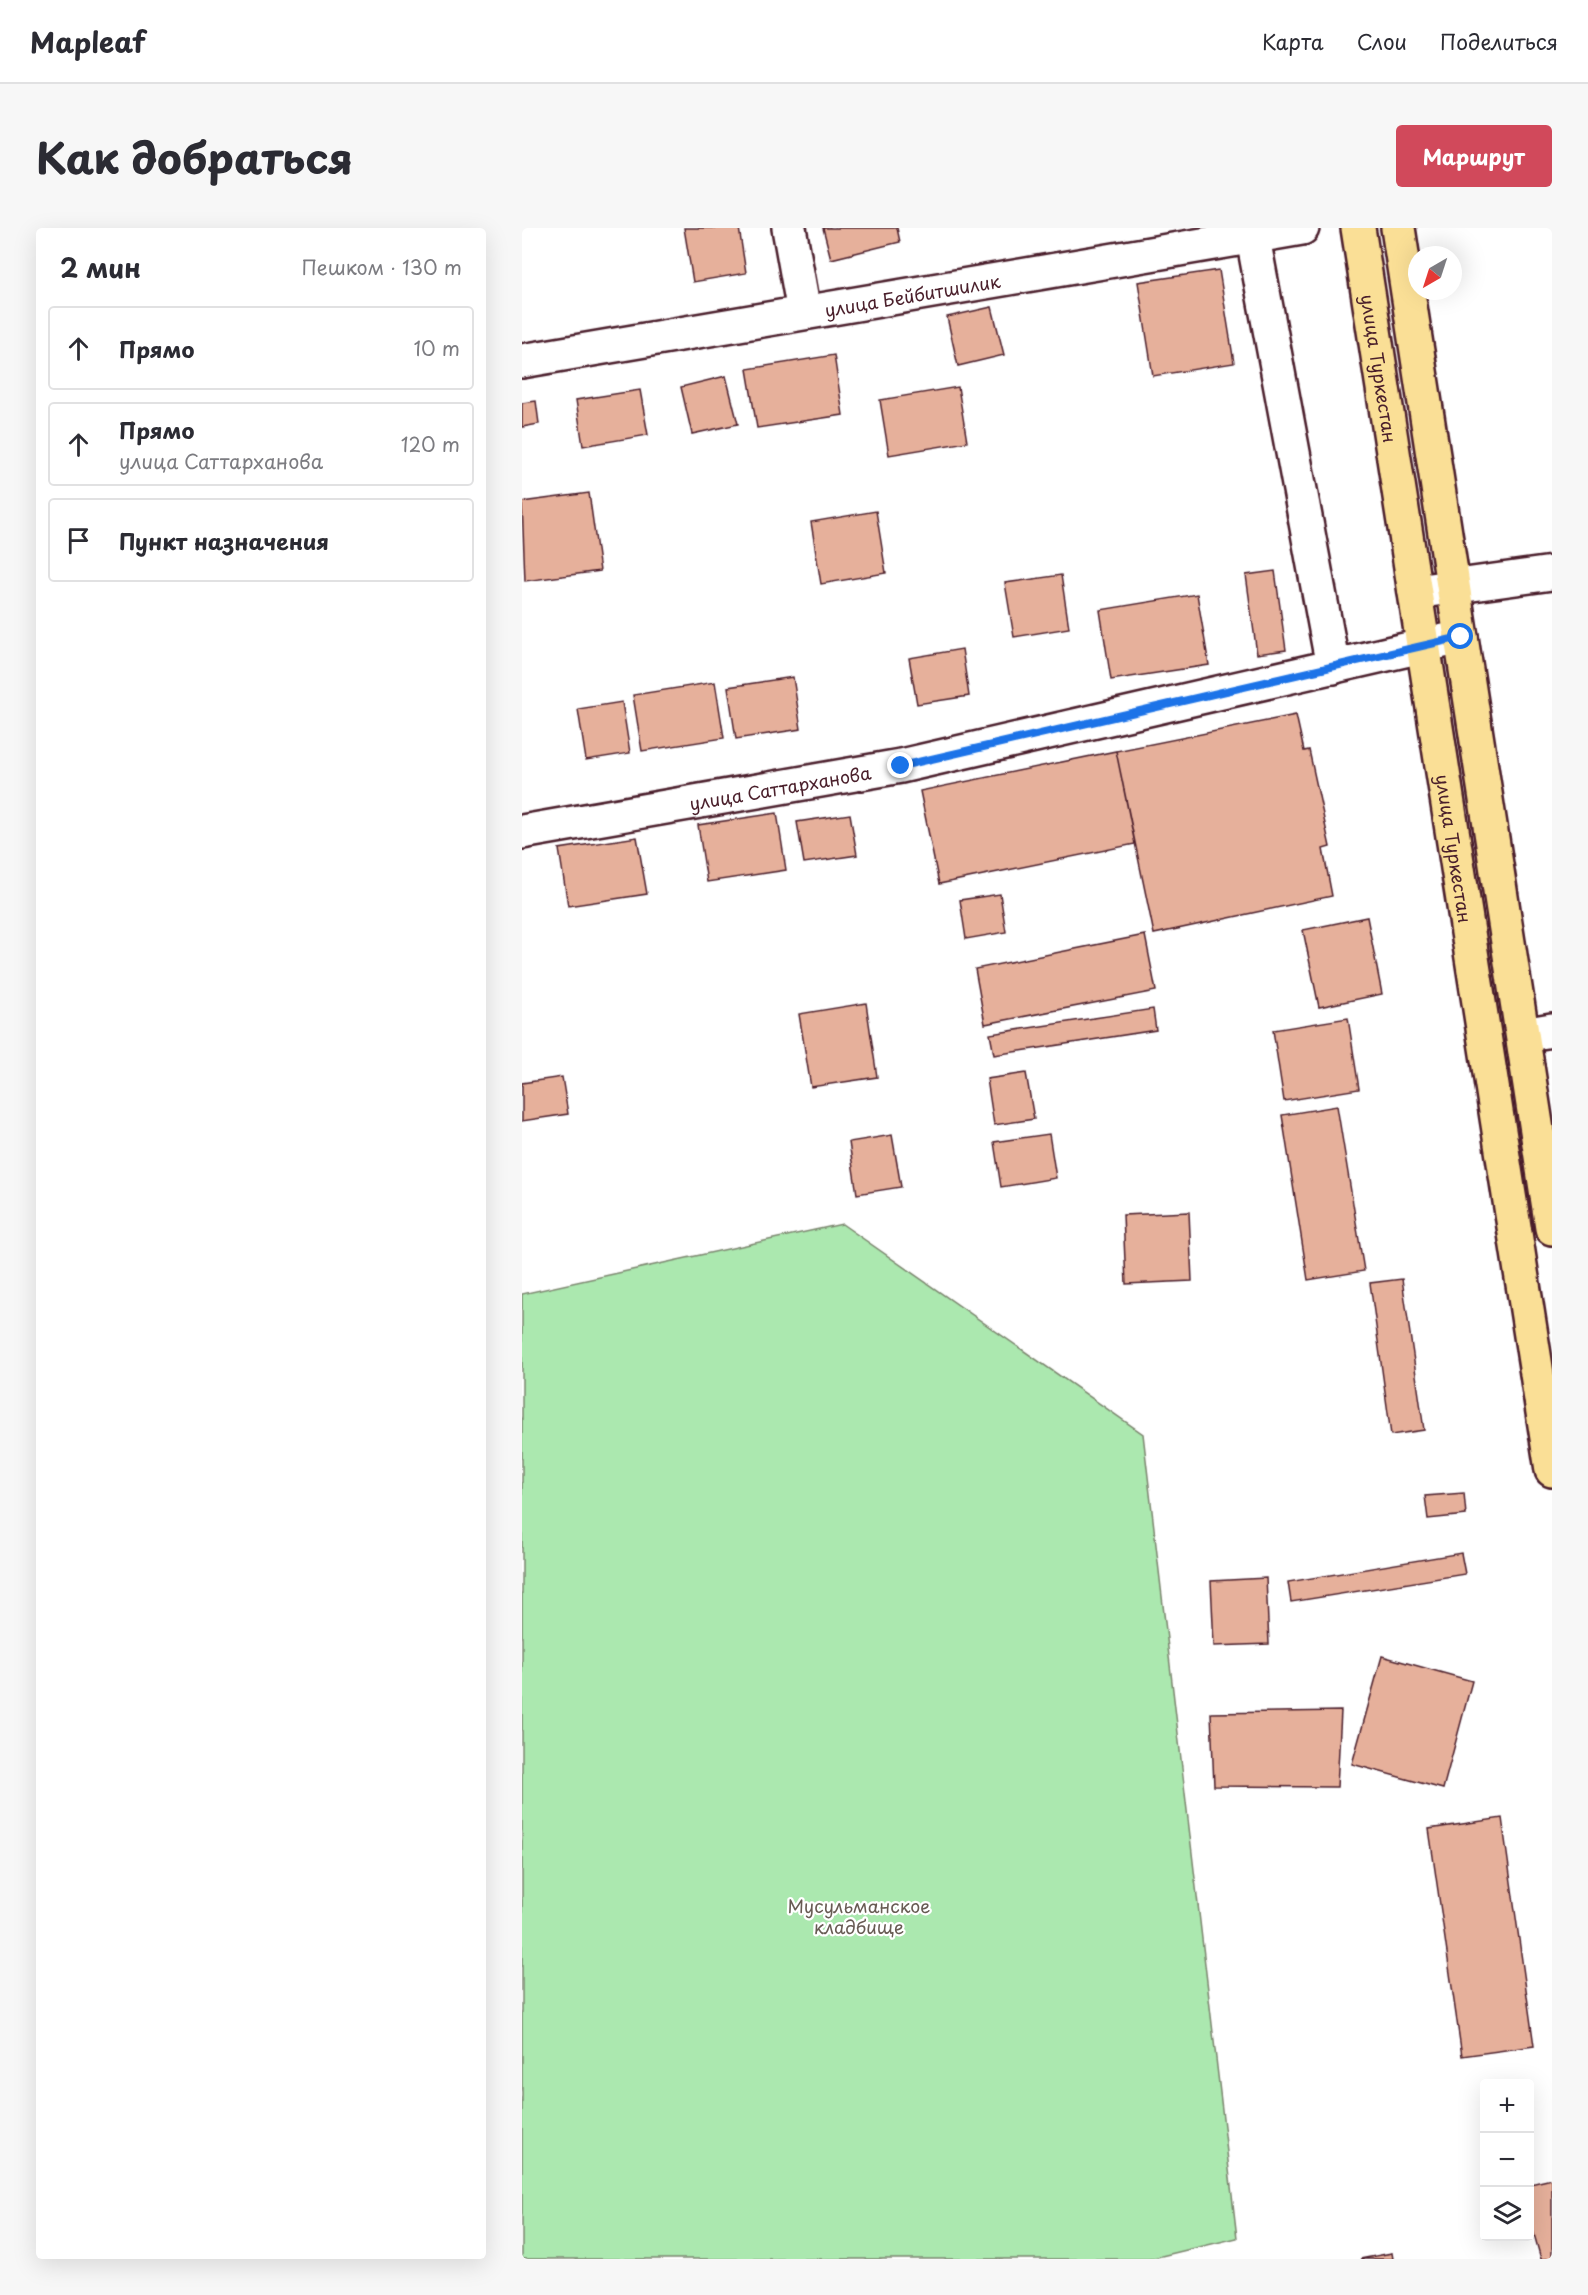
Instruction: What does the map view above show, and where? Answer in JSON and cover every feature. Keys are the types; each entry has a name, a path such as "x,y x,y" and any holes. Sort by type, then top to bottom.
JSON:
{"highway":[{"name":"улица Туркестан","path":"1358,228 1425,644 1552,1470"},
{"name":"улица Туркестан","path":"1398,228 1461,637 1538,1033 1552,1228"}],"street":[{"path":"789,228 804,312"},
{"name":"улица Бейбитшилик","path":"522,361 1302,228"},
{"path":"1252,238 1333,667"},
{"path":"1415,592 1552,573"},
{"name":"улица Саттарханова","path":"522,832 901,766 1461,637"}],"green space":[{"name":"Мусульманское кладбище","path":"842,1224 1143,1434 1237,2238 1149,2259 522,2259 522,1294"}],"building":[{"path":"684,228 739,228 746,273 693,282"},
{"path":"823,228 897,228 900,242 831,259"},
{"path":"1219,270 1234,363 1153,376 1138,282"},
{"path":"992,307 1004,355 958,366 947,317"},
{"path":"834,355 843,415 757,428 747,369"},
{"path":"726,376 738,424 692,434 681,387"},
{"path":"958,387 967,442 889,455 880,400"},
{"path":"640,390 648,435 583,446 576,400"},
{"path":"536,401 539,424 522,427 522,403"},
{"path":"589,493 600,571 525,581 522,502"},
{"path":"876,511 886,573 821,584 811,522"},
{"path":"1275,571 1286,650 1257,654 1246,575"},
{"path":"1061,575 1069,628 1014,637 1005,583"},
{"path":"1197,594 1209,665 1111,680 1100,610"},
{"path":"962,649 969,696 917,704 909,658"},
{"path":"793,677 801,729 736,739 728,687"},
{"path":"715,682 724,738 642,751 633,695"},
{"path":"622,702 630,753 586,760 578,709"},
{"path":"1296,715 1304,751 1309,750 1330,847 1323,849 1332,896 1154,934 1116,751"},
{"path":"1116,751 1135,844 939,884 920,791"},
{"path":"777,813 786,870 707,882 698,825"},
{"path":"850,814 857,855 804,863 797,822"},
{"path":"637,837 647,894 568,906 559,849"},
{"path":"1000,894 1006,932 966,939 960,900"},
{"path":"1367,917 1382,994 1319,1007 1303,930"},
{"path":"1145,935 1156,991 985,1024 975,969"},
{"path":"866,1003 877,1077 811,1087 799,1014"},
{"path":"1153,1009 1156,1030 994,1055 990,1034"},
{"path":"1348,1018 1359,1089 1284,1101 1273,1030"},
{"path":"1026,1073 1034,1119 994,1125 987,1079"},
{"path":"562,1077 568,1114 522,1121 522,1083"},
{"path":"1337,1106 1364,1271 1308,1280 1282,1115"},
{"path":"1049,1134 1056,1178 1001,1187 994,1142"},
{"path":"892,1135 901,1187 857,1194 849,1142"},
{"path":"1189,1212 1192,1281 1126,1284 1123,1215"},
{"path":"1402,1279 1424,1430 1391,1435 1370,1283"},
{"path":"1464,1493 1466,1515 1428,1519 1425,1496"},
{"path":"1461,1553 1465,1574 1291,1602 1288,1582"},
{"path":"1266,1578 1269,1644 1214,1646 1211,1581"},
{"path":"1382,1656 1472,1681 1443,1789 1352,1764"},
{"path":"1341,1711 1337,1787 1214,1786 1211,1713"},
{"path":"1502,1818 1534,2046 1462,2056 1429,1829"},
{"path":"1552,2179 1552,2259 1541,2259 1534,2234 1534,2183"},
{"path":"1392,2253 1393,2259 1360,2259"}],"route":[{"path":"901,766 1461,637"}]}
